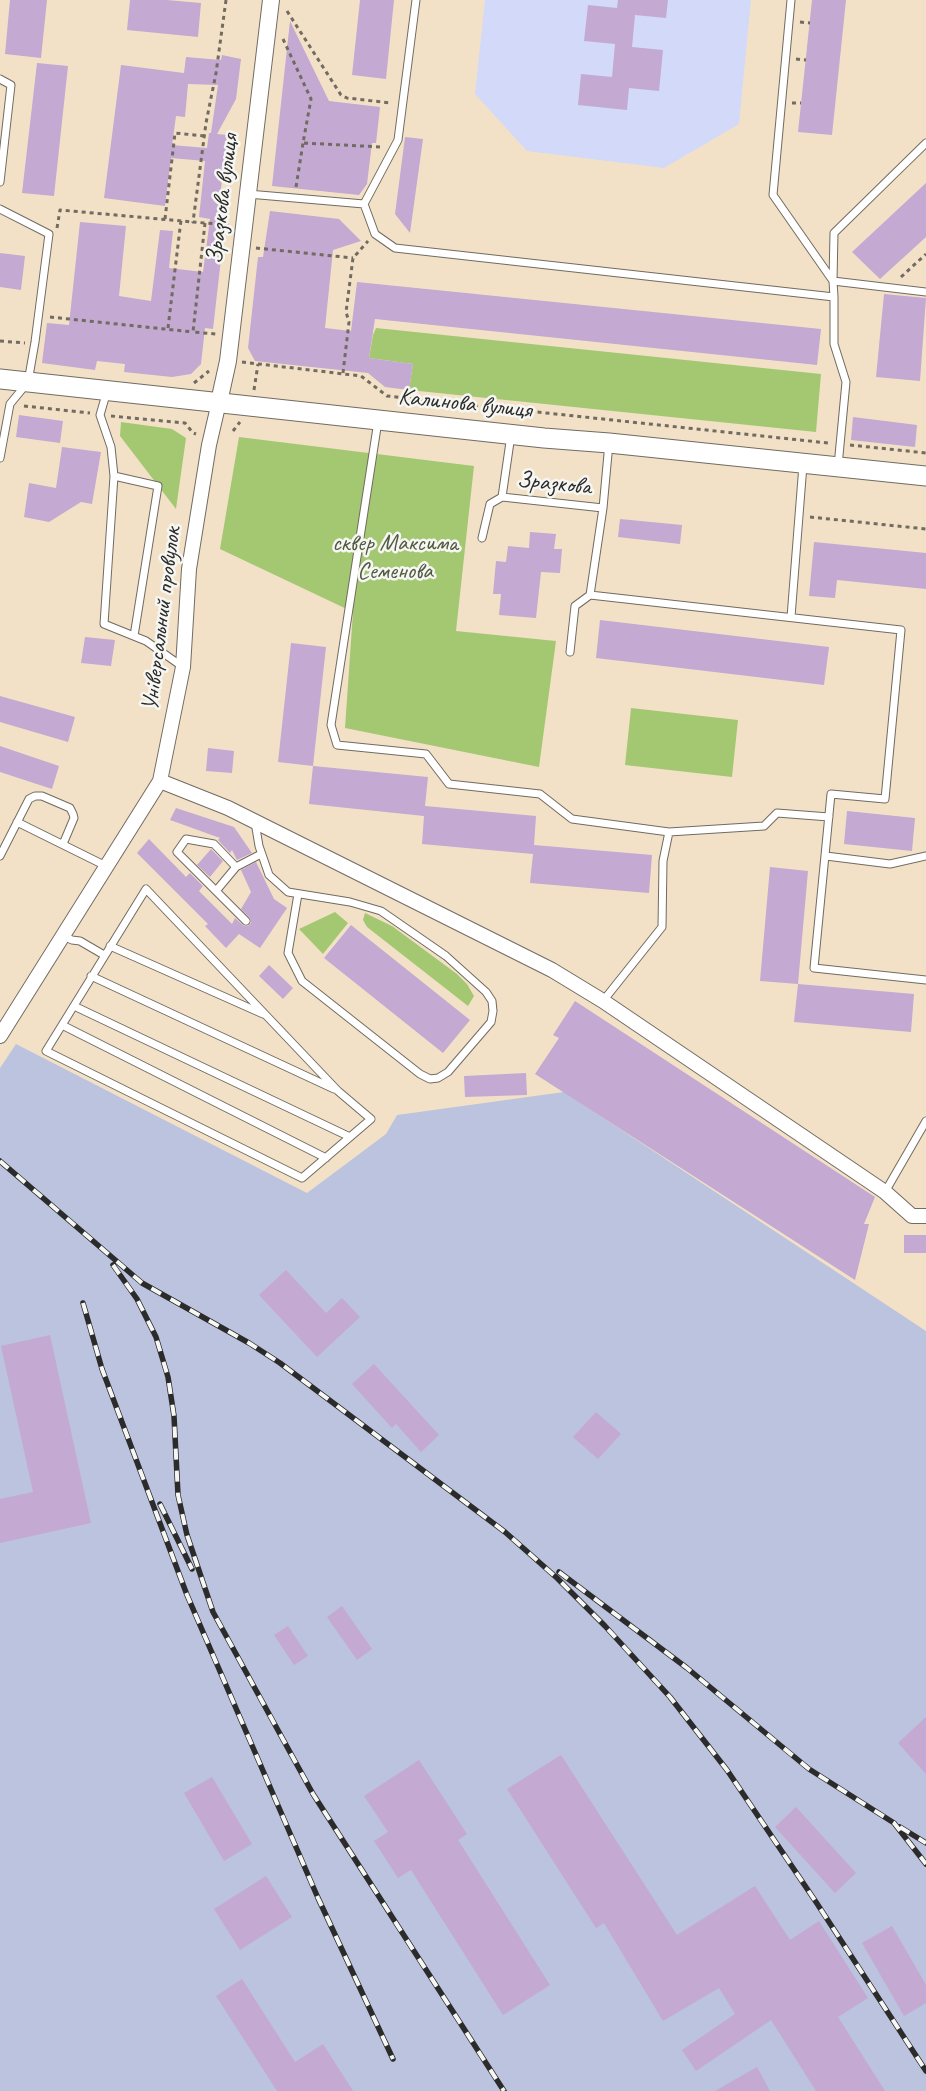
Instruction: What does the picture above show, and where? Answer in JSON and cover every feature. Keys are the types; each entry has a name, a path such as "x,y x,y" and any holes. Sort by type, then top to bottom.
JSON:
{"main road":[{"name":"Калинова вулиця","path":"0,379 926,476"}],"street":[{"name":"Зразкова вулиця","path":"220,402 228,361 271,0"},
{"name":"Універсальний провулок","path":"0,1036 160,781 183,667 189,569 209,446 220,402"},
{"path":"160,781 228,808 552,970 603,1001 886,1192 912,1216 926,1216"}],"lane":[{"path":"416,0 398,140 364,204 375,234 395,248 834,296"},
{"path":"791,0 773,195 833,280 926,292"},
{"path":"0,79 10,86 0,182"},
{"path":"838,468 846,382 834,344 834,234 926,143"},
{"path":"248,194 364,204"},
{"path":"0,209 49,234 36,342 28,382 10,404 0,458"},
{"path":"108,391 100,415 111,447 114,476 104,624 146,641 183,667"},
{"path":"378,420 331,725 337,745 426,754 449,784 540,794 572,818 669,832 764,826 777,813 829,817"},
{"path":"482,538 490,504 502,497 511,434"},
{"path":"570,652 576,606 590,595 609,443"},
{"path":"791,617 803,464"},
{"path":"114,476 158,486 134,636"},
{"name":"Зразкова","path":"502,497 602,508"},
{"path":"590,595 901,630 885,799 831,794 814,968 926,980"},
{"path":"0,856 29,800 35,796 42,796 70,808 74,818 63,844"},
{"path":"18,822 106,866"},
{"path":"255,822 269,875 288,892 350,902 381,911 446,956 486,992 492,1001 491,1022 448,1072 438,1078 430,1079 420,1074 302,981 288,953 298,894"},
{"path":"603,1001 662,927 663,861 669,832"},
{"path":"236,867 214,844 186,839 177,852 246,921"},
{"path":"216,891 236,867 262,854"},
{"path":"826,856 890,864 926,856"},
{"path":"146,889 338,1091 371,1119 302,1178 46,1051 110,946 146,889"},
{"path":"63,936 80,941 104,955"},
{"path":"110,946 266,1015"},
{"path":"92,976 338,1091"},
{"path":"74,1006 350,1137"},
{"path":"62,1025 326,1158"},
{"path":"886,1192 926,1121"}],"path":[{"path":"192,222 226,0"},
{"path":"286,11 342,95 347,98 403,104"},
{"path":"284,39 311,99 294,197"},
{"path":"165,219 175,133 204,136"},
{"path":"303,143 380,147 392,145 398,140"},
{"path":"56,235 60,210 229,224"},
{"path":"168,328 181,220"},
{"path":"193,332 206,223"},
{"path":"343,374 349,322 346,312 353,258 375,234"},
{"path":"250,247 353,258"},
{"path":"891,287 926,254"},
{"path":"39,316 217,334"},
{"path":"0,341 36,342"},
{"path":"253,406 258,364 361,376 387,396 926,453"},
{"path":"798,515 926,529"}],"shaded area":[{"path":"485,0 751,0 739,124 664,168 527,151 475,94"},
{"path":"16,1044 307,1193 386,1134 397,1115 564,1092 926,1331 926,2091 0,2091 0,1068"}],"green space":[{"path":"376,328 821,374 816,432 409,390 413,364 369,358"},
{"path":"121,422 172,429 186,438 176,509 120,436"},
{"name":"сквер Максима Семенова","path":"239,437 474,466 456,631 556,641 539,767 345,728 353,612 220,549"},
{"path":"631,708 738,720 732,777 625,765"},
{"path":"335,912 348,923 323,954 299,929"},
{"path":"365,913 392,926 457,974 467,984 474,996 468,1006 367,927 363,920"}],"building":[{"path":"10,0 47,0 41,58 5,54"},
{"path":"130,0 167,0 201,3 198,37 127,30"},
{"path":"360,0 394,0 386,79 352,75"},
{"path":"618,0 668,0 666,18 635,15 632,47 663,50 659,91 629,88 627,110 578,105 581,74 612,77 615,44 584,41 588,5 617,8"},
{"path":"812,0 846,0 832,135 798,132"},
{"path":"290,21 329,101 380,107 376,143 372,143 367,184 359,195 272,186"},
{"path":"222,55 241,59 236,99 217,134 228,135 221,188 227,206 213,329 205,328 201,364 191,374 172,377 124,372 125,364 97,361 95,370 42,363 47,323 69,325 80,222 126,226 119,296 151,301 160,230 173,231 169,268 203,272 210,219 199,217 205,161 171,158 165,206 104,198 121,65 184,73 186,57 221,60","holes":["188,84 218,85 207,148 172,145 176,116 185,117"]},
{"path":"37,63 68,66 54,196 22,193"},
{"path":"405,137 423,139 410,233 395,214"},
{"path":"926,183 926,237 880,279 852,252"},
{"path":"270,211 339,219 361,241 333,250 325,328 351,331 357,282 821,329 817,365 375,319 369,358 413,364 409,390 385,387 368,373 255,361 248,348 258,257 263,257"},
{"path":"0,253 25,256 21,290 0,287"},
{"path":"884,294 926,298 920,381 876,377"},
{"path":"19,415 63,421 60,443 16,437"},
{"path":"853,417 917,425 915,447 851,440"},
{"path":"62,447 101,452 92,504 81,502 49,522 24,517 29,483 56,488"},
{"path":"620,519 682,525 680,544 618,537"},
{"path":"530,532 556,534 554,549 562,549 560,573 541,572 536,618 499,615 501,594 493,594 496,561 506,562 508,546 529,548"},
{"path":"814,542 926,553 926,589 837,580 835,598 809,596"},
{"path":"600,620 829,647 824,685 596,658"},
{"path":"85,637 115,640 111,666 81,663"},
{"path":"291,643 326,647 313,766 278,762"},
{"path":"0,696 75,717 68,742 0,722"},
{"path":"0,746 59,766 52,789 0,772"},
{"path":"208,748 234,751 232,773 206,771"},
{"path":"313,766 428,777 425,806 536,816 534,845 652,855 649,893 530,883 533,854 422,844 424,816 309,804"},
{"path":"176,808 234,827 252,853 237,860 232,850 230,853 218,840 220,838 170,820"},
{"path":"847,811 915,818 912,851 844,844"},
{"path":"149,839 186,877 190,873 203,886 199,891 232,924 235,918 244,926 248,926 251,923 250,918 241,909 251,892 241,870 256,862 274,899 287,908 260,948 239,934 226,948 205,926 208,924 137,853"},
{"path":"211,849 223,861 210,877 197,865"},
{"path":"770,867 808,871 798,984 760,981"},
{"path":"351,925 470,1020 443,1053 324,958"},
{"path":"269,965 293,988 283,999 259,976"},
{"path":"798,984 914,994 911,1032 794,1022"},
{"path":"575,1001 875,1197 864,1224 869,1224 855,1280 535,1074 559,1038 553,1035"},
{"path":"526,1073 527,1095 465,1097 464,1076"},
{"path":"904,1235 926,1235 926,1253 904,1253"},
{"path":"286,1270 326,1313 342,1298 360,1317 317,1357 259,1295"},
{"path":"50,1335 91,1523 0,1543 0,1499 33,1492 1,1346"},
{"path":"374,1364 439,1435 421,1452 396,1424 392,1428 352,1384"},
{"path":"596,1412 621,1434 598,1459 573,1437"},
{"path":"342,1606 372,1649 357,1660 327,1617"},
{"path":"288,1626 308,1656 294,1665 274,1635"},
{"path":"926,1717 926,1774 898,1743"},
{"path":"561,1755 677,1935 755,1886 790,1940 819,1921 868,1998 838,2017 885,2091 816,2091 771,2020 696,2071 682,2050 735,2014 719,1988 663,2021 604,1923 596,1928 507,1789"},
{"path":"419,1760 467,1834 458,1840 550,1985 503,2015 411,1870 398,1878 374,1841 388,1832 364,1796"},
{"path":"212,1777 252,1844 224,1861 184,1793"},
{"path":"796,1807 856,1873 835,1893 775,1827"},
{"path":"266,1876 292,1917 240,1950 214,1909"},
{"path":"892,1926 926,1985 926,2003 904,2016 862,1943"},
{"path":"242,1979 295,2062 323,2044 353,2091 277,2091 216,1996"},
{"path":"757,2067 770,2091 715,2091"}],"railway":[{"path":"0,1161 142,1283 249,1343 280,1363 505,1532 557,1578 605,1626 670,1697 727,1770 926,2071"},
{"path":"113,1265 137,1299 156,1337 168,1377 174,1416 178,1495 187,1535 213,1612 313,1794 504,2091"},
{"path":"83,1303 102,1369 187,1595 318,1898 393,2059"},
{"path":"160,1504 192,1569"},
{"path":"559,1572 687,1668 809,1769 894,1823 926,1864"},
{"path":"900,1827 926,1843"}]}
